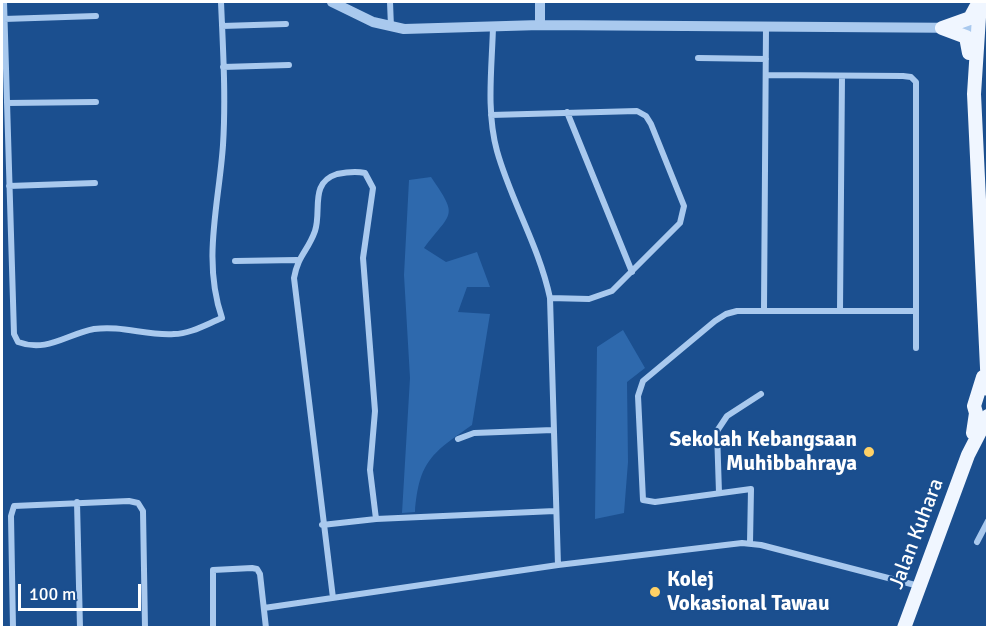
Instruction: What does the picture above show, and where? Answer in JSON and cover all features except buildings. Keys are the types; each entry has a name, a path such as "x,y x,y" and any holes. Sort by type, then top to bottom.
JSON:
{"main road":[{"path":"942,28 970,18 979,2"},
{"path":"979,2 974,94 987,389"},
{"path":"942,28 968,40 969,87 974,94"},
{"name":"Jalan Kuhara","path":"904,627 983,409 986,357"}],"street":[{"path":"4,2 14,334 18,342 46,346 93,329 122,327 177,334 222,318 212,280 212,252 223,144 221,2"},
{"path":"332,2 359,16 391,27 431,30 540,26 976,28"},
{"path":"390,2 391,27"},
{"path":"540,2 540,26"},
{"path":"4,19 96,16"},
{"path":"222,26 286,24"},
{"path":"493,27 491,114 497,152 545,272 550,298 558,565"},
{"path":"764,309 766,27"},
{"path":"698,58 766,59"},
{"path":"223,67 289,65"},
{"path":"766,75 911,77 916,82 916,348"},
{"path":"840,310 842,76"},
{"path":"7,103 96,102"},
{"path":"491,114 625,109 637,111 646,116 684,206 680,224 632,272 605,295 580,299 550,298"},
{"path":"567,112 632,272"},
{"path":"333,598 294,294 297,260 314,234 318,190 321,185 341,173 365,173 372,182 373,188 363,258 375,411 370,470 375,519"},
{"path":"9,186 95,183"},
{"path":"2,230 10,228"},
{"path":"236,261 297,260"},
{"path":"750,543 751,489 655,502 643,500 639,389 651,373 726,314 764,309 916,311"},
{"path":"719,493 717,431 727,416 761,394"},
{"path":"458,439 474,433 553,430"},
{"path":"12,627 11,509 19,504 129,501 142,506 145,627"},
{"path":"77,502 80,627"},
{"path":"322,525 375,519 555,511"},
{"path":"987,521 977,542 987,541"},
{"path":"264,608 558,565 750,543 919,585"},
{"path":"213,627 213,570 257,569 266,627"}],"shaded area":[{"path":"431,177 446,200 448,214 446,220 424,248 446,262 477,252 490,287 467,287 458,312 490,314 472,425 437,451 424,469 415,512 402,513 410,378 404,275 409,180"},
{"path":"623,330 645,368 627,382 628,462 624,513 595,519 597,347"}],"place":[{"name":"Sekolah Kebangsaan Muhibbahraya","path":"869,452"},
{"name":"Kolej Vokasional Tawau","path":"655,592"}]}
